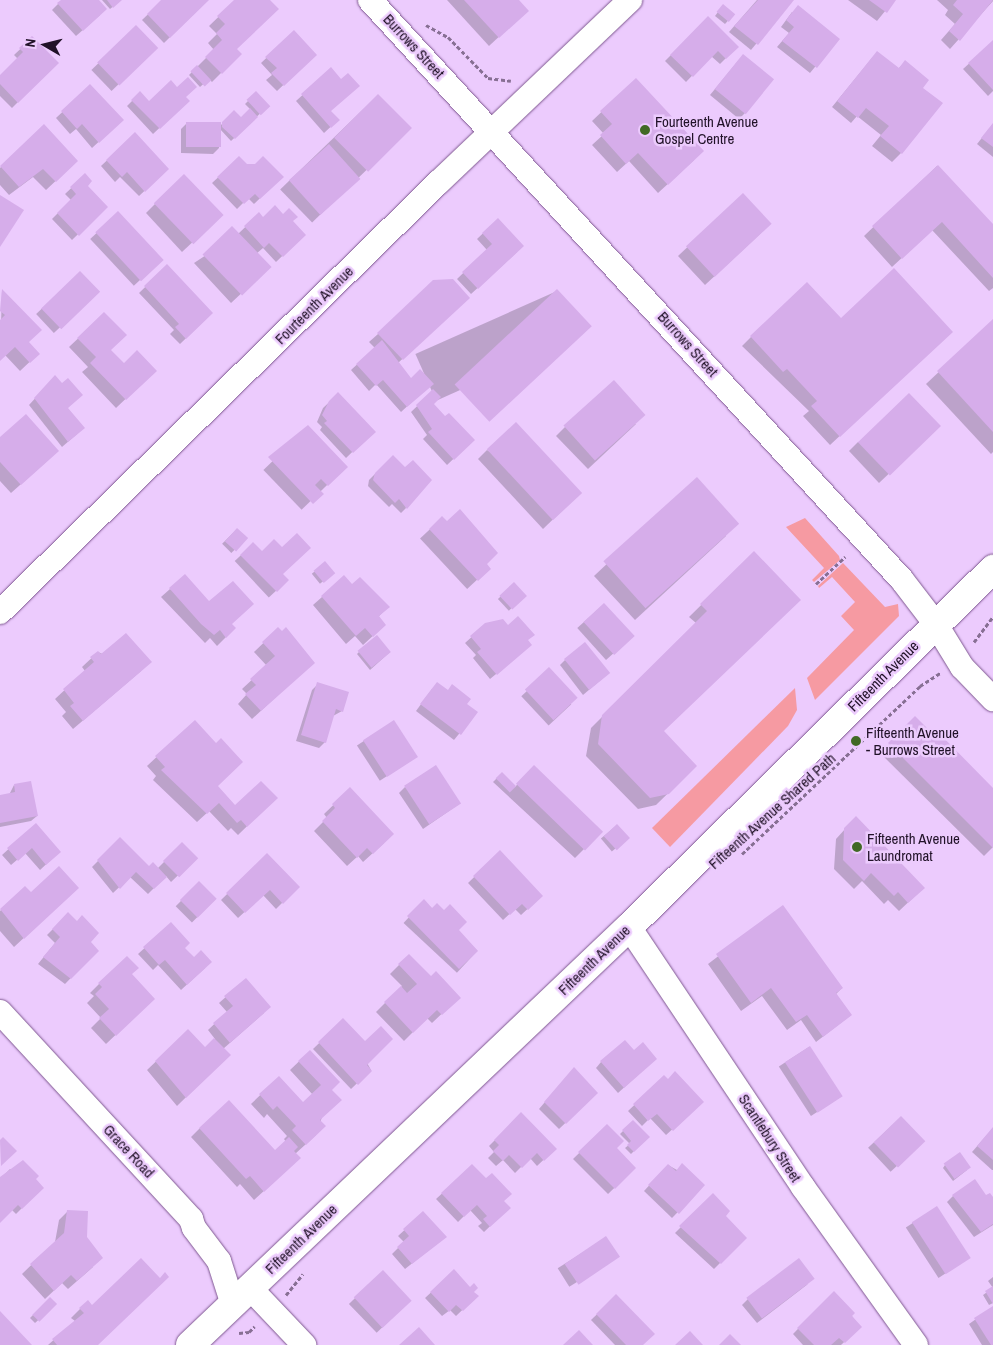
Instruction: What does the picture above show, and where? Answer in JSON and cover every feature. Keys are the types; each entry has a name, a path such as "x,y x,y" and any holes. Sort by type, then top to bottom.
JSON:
{"main road":[{"name":"Fifteenth Avenue","path":"190,1345 629,927 935,623 993,569"}],"street":[{"name":"Burrows Street","path":"370,0 494,131 882,558 935,623 962,667 993,699"},
{"name":"Fourteenth Avenue","path":"0,612 630,0"},
{"name":"Scantlebury Street","path":"629,927 803,1188 916,1345"},
{"name":"Grace Road","path":"0,1012 191,1219 194,1228 219,1261 242,1297 304,1345"}],"path":[{"path":"424,24 448,37 488,78 503,82 517,79"},
{"path":"816,584 845,557"},
{"path":"975,641 993,617"},
{"name":"Fifteenth Avenue Shared Path","path":"734,861 920,686 942,673"}],"shaded area":[{"path":"805,518 839,556 840,560 814,582 812,580 824,568 786,527"},
{"path":"843,563 885,607 898,604 899,616 815,700 807,678 854,630 841,616 855,602 832,577 819,588 818,586"},
{"path":"795,688 797,710 788,726 670,847 652,828"}],"building":[{"path":"61,0 99,0 107,9 83,31 57,3"},
{"path":"107,0 122,0 113,8"},
{"path":"161,0 209,0 170,38 147,14"},
{"path":"234,0 270,0 279,9 237,49 242,54 222,74 205,57 222,40 216,33 225,24 217,16"},
{"path":"464,0 519,0 529,11 499,38"},
{"path":"758,0 794,0 758,45 734,26"},
{"path":"869,0 896,0 887,13"},
{"path":"957,0 993,0 960,41 949,31 963,14 953,5"},
{"path":"723,4 735,14 729,22 717,12"},
{"path":"798,5 840,39 817,68 782,41 794,27 786,20"},
{"path":"708,16 739,47 726,59 718,51 693,77 670,55"},
{"path":"136,25 158,48 119,86 97,63"},
{"path":"294,30 317,55 284,86 271,73 277,68 265,57"},
{"path":"32,36 59,63 18,103 0,84 0,75 23,52 19,48"},
{"path":"993,40 993,90 968,63"},
{"path":"877,51 899,68 905,60 929,80 923,88 943,103 902,154 880,136 889,126 866,108 858,118 837,101"},
{"path":"743,54 774,79 746,114 715,89"},
{"path":"197,65 211,80 205,86 190,71"},
{"path":"331,67 341,79 348,73 360,86 331,111 340,120 331,128 301,94"},
{"path":"188,77 197,87 186,97 190,101 160,129 131,100 140,91 149,101 171,80 177,87"},
{"name":"Fourteenth Avenue Gospel Centre","path":"636,78 704,151 668,185 638,153 626,164 600,135 612,124 600,111"},
{"path":"90,84 124,120 99,143 82,124 77,129 61,111"},
{"path":"256,91 270,106 261,115 246,100"},
{"path":"378,94 412,128 368,172 334,138"},
{"path":"250,108 258,117 235,139 222,127 222,122 234,110 241,117"},
{"path":"186,122 221,122 221,147 186,147"},
{"path":"993,123 993,147 981,138"},
{"path":"44,124 78,161 56,182 43,169 19,187 0,166"},
{"path":"135,132 169,169 145,192 127,172 122,177 106,160"},
{"path":"329,144 360,179 320,215 289,180"},
{"path":"239,156 247,164 255,164 263,156 284,177 260,199 255,194 244,204 217,177"},
{"path":"938,165 993,224 993,278 942,222 902,259 872,226"},
{"path":"85,173 92,181 88,186 108,207 79,236 57,213 76,194 70,187"},
{"path":"184,174 224,215 193,244 154,203"},
{"path":"743,193 772,224 715,277 686,246"},
{"path":"0,195 24,210 0,247"},
{"path":"275,205 283,214 289,208 298,217 293,221 306,235 283,257 269,243 264,248 244,226 259,212 263,217"},
{"path":"118,211 164,260 141,281 95,232"},
{"path":"498,218 524,246 478,289 462,272 492,244 482,233"},
{"path":"232,226 272,267 242,295 203,254"},
{"path":"167,264 213,313 186,339 175,327 179,324 144,286"},
{"path":"894,268 953,332 840,437 811,406 817,401 787,369 783,372 750,336 807,282 841,318"},
{"path":"80,271 100,292 61,329 41,309"},
{"path":"453,279 470,298 403,360 377,333 433,280"},
{"path":"2,289 42,330 29,342 40,354 30,363 15,347 0,361 0,320 5,315 0,311"},
{"path":"557,289 592,326 489,422 455,384"},
{"path":"104,312 127,335 111,350 124,363 137,350 157,371 126,400 90,363 96,357 77,338"},
{"path":"993,319 993,432 937,371"},
{"path":"382,340 411,378 420,369 434,384 407,407 383,380 376,386 356,364"},
{"path":"55,375 62,383 68,378 83,395 68,408 85,428 68,442 34,398"},
{"path":"614,380 645,415 595,460 563,426"},
{"path":"433,389 441,397 434,404 445,416 449,413 475,440 454,460 428,432 432,429 416,405"},
{"path":"338,392 376,432 353,453 324,423 327,421 322,415 329,401"},
{"path":"909,393 941,426 890,475 858,442"},
{"path":"26,414 59,451 21,485 0,462 0,437"},
{"path":"516,422 582,493 553,520 487,449"},
{"path":"308,425 348,467 328,486 321,479 315,485 324,494 313,504 268,457"},
{"path":"393,455 405,467 413,460 432,480 407,509 399,499 395,503 373,480 375,473"},
{"path":"697,477 739,524 646,608 603,561"},
{"path":"460,509 498,553 487,564 491,569 478,581 429,529 442,516 447,521"},
{"path":"237,528 248,538 236,551 225,541"},
{"path":"297,533 311,548 283,574 289,580 277,592 240,555 253,542 262,551 274,539 282,547"},
{"path":"754,551 801,600 664,731 697,766 669,794 650,798 598,744 602,715 707,611 700,604"},
{"path":"325,561 335,573 324,583 314,571"},
{"path":"185,574 209,601 233,581 254,604 232,624 236,628 226,638 220,630 214,635 201,624 169,588"},
{"path":"344,575 352,584 360,577 390,607 379,616 386,625 373,637 365,628 356,636 321,596"},
{"path":"514,582 527,596 512,610 499,596"},
{"path":"604,603 635,636 614,655 584,622"},
{"path":"518,616 535,635 528,640 532,645 497,675 477,652 481,649 470,636 485,623 503,619 508,625"},
{"path":"278,627 282,631 286,627 315,663 261,711 245,694 256,685 250,679 275,656 262,642"},
{"path":"126,633 152,662 83,721 70,706 74,703 63,689 94,662 90,657 98,651 101,654"},
{"path":"377,635 391,652 371,668 358,651"},
{"path":"585,642 610,673 589,690 564,659"},
{"path":"549,667 578,698 554,720 525,690"},
{"path":"317,682 349,692 343,712 336,709 326,743 301,735"},
{"path":"437,682 448,690 452,684 471,699 467,704 478,712 461,735 420,704"},
{"path":"915,716 931,732 937,731 993,788 993,848 888,743"},
{"path":"195,720 216,743 221,738 243,762 218,786 235,805 261,781 278,798 247,827 241,820 237,823 219,803 207,814 161,770 165,767 155,756"},
{"path":"394,720 418,757 387,777 363,740"},
{"path":"436,765 461,804 429,824 404,786"},
{"path":"534,765 603,832 585,850 516,784"},
{"path":"502,772 516,786 510,793 496,778"},
{"path":"31,781 38,816 0,823 0,795 15,792 14,784"},
{"path":"350,787 394,834 373,854 367,848 357,858 322,821 335,808 332,804"},
{"path":"856,816 925,888 908,903 898,892 894,896 871,873 864,881 843,860 844,828"},
{"path":"36,823 61,852 46,865 32,848 18,861 7,848"},
{"path":"617,824 630,838 617,850 604,836"},
{"path":"120,837 149,866 153,862 167,877 154,889 136,872 120,889 97,860"},
{"path":"182,842 198,858 179,877 163,861"},
{"path":"500,850 543,896 528,910 522,904 510,915 473,876"},
{"path":"267,853 300,887 283,904 270,890 245,913 226,893"},
{"path":"59,866 79,888 24,939 0,909 25,886 31,892"},
{"path":"199,881 217,899 198,918 180,900"},
{"path":"424,899 432,908 437,903 444,910 450,904 467,922 459,930 478,951 459,969 407,916"},
{"path":"783,905 843,988 836,993 852,1015 823,1037 807,1015 796,1022 771,988 751,1003 716,954"},
{"path":"68,912 77,921 82,915 99,933 91,942 99,951 71,979 43,957 60,937 52,929"},
{"path":"171,922 190,943 185,948 194,957 201,950 212,962 187,985 165,960 159,965 143,947"},
{"path":"409,954 431,976 436,971 461,998 442,1015 437,1010 413,1033 384,1002 401,986 407,993 417,984 398,964"},
{"path":"127,956 139,968 132,974 155,999 116,1036 99,1018 109,1009 95,994 102,987 98,983"},
{"path":"246,978 271,1007 230,1043 213,1023 233,1006 224,996"},
{"path":"343,1018 365,1041 381,1026 393,1039 367,1065 372,1071 358,1085 318,1042"},
{"path":"188,1029 205,1047 214,1038 231,1055 186,1098 155,1061"},
{"path":"625,1040 634,1050 643,1042 657,1059 624,1088 600,1061"},
{"path":"810,1046 843,1096 818,1113 785,1062"},
{"path":"310,1050 340,1082 332,1090 342,1100 320,1120 326,1126 306,1145 292,1130 296,1126 277,1106 273,1110 259,1094 279,1076 303,1102 321,1085 298,1061"},
{"path":"574,1067 598,1093 566,1124 544,1102"},
{"path":"675,1071 704,1102 673,1131 657,1114 648,1121 633,1104 664,1075 668,1079"},
{"path":"229,1100 275,1150 289,1137 298,1147 294,1151 301,1158 264,1192 250,1176 246,1179 199,1128"},
{"path":"521,1112 557,1149 544,1161 537,1153 522,1168 509,1155 503,1161 493,1151 499,1145 494,1140"},
{"path":"901,1116 925,1141 898,1168 874,1142"},
{"path":"633,1120 650,1137 634,1152 627,1145 631,1141 622,1130"},
{"path":"607,1124 624,1141 617,1148 636,1168 615,1189 578,1152"},
{"path":"993,1127 993,1160 977,1146"},
{"path":"3,1137 17,1151 1,1166 0,1140"},
{"path":"960,1152 971,1168 955,1179 944,1163"},
{"path":"23,1160 39,1176 36,1179 44,1188 22,1209 18,1205 0,1223 0,1177"},
{"path":"682,1163 705,1185 679,1214 648,1185 668,1164 676,1171"},
{"path":"472,1164 486,1178 492,1173 512,1194 504,1201 511,1208 490,1227 483,1219 487,1216 477,1205 464,1217 441,1193"},
{"path":"975,1179 986,1195 990,1193 993,1197 993,1224 981,1232 952,1195"},
{"path":"713,1193 730,1211 726,1216 747,1238 721,1264 679,1226"},
{"path":"937,1206 971,1258 946,1274 912,1222"},
{"path":"67,1210 88,1211 87,1237 103,1258 77,1281 71,1275 54,1291 30,1264 64,1233"},
{"path":"423,1211 447,1237 412,1264 397,1247 409,1236 403,1229"},
{"path":"606,1236 620,1257 579,1285 565,1264"},
{"path":"141,1258 160,1278 165,1272 169,1277 98,1345 57,1345 52,1339 84,1313 79,1308 88,1300 92,1305"},
{"path":"799,1258 815,1279 762,1318 746,1298"},
{"path":"454,1269 470,1287 474,1283 478,1288 474,1292 479,1296 463,1311 456,1305 449,1312 430,1292"},
{"path":"383,1270 412,1301 382,1328 354,1297"},
{"path":"993,1286 993,1304 985,1291"},
{"path":"834,1291 855,1313 852,1316 862,1327 845,1343 839,1338 831,1345 814,1345 797,1328"},
{"path":"616,1294 655,1334 643,1345 626,1345 596,1314"},
{"path":"50,1297 57,1304 39,1322 32,1315"},
{"path":"993,1306 993,1345 991,1345 974,1318"},
{"path":"0,1311 32,1345 0,1345"},
{"path":"419,1327 435,1345 399,1345"},
{"path":"579,1330 593,1345 563,1345"},
{"path":"690,1331 703,1345 675,1345"},
{"path":"730,1334 741,1345 719,1345"}],"place":[{"name":"Fourteenth Avenue Gospel Centre","path":"645,130"},
{"name":"Fifteenth Avenue - Burrows Street","path":"856,741"},
{"name":"Fifteenth Avenue Laundromat","path":"857,847"}]}
